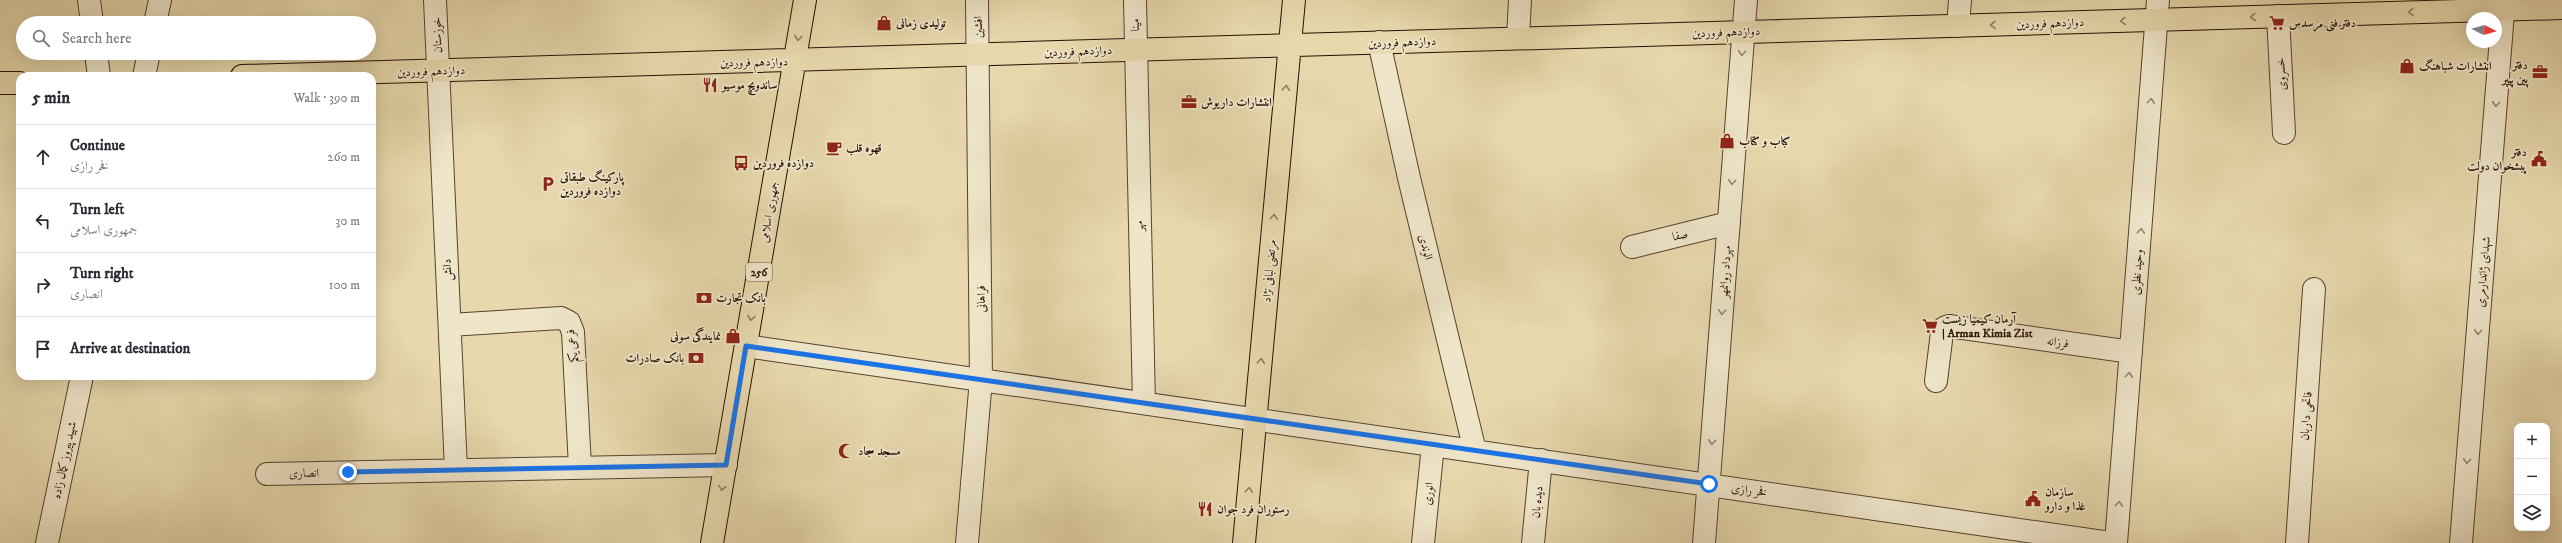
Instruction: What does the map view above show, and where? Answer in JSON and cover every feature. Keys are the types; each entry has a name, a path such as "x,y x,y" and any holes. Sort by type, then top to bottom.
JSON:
{"main road":[{"name":"جمهوری اسلامی","path":"712,543 805,0"},
{"name":"مرتضی لبافی نژاد","path":"1244,543 1294,0"},
{"name":"دوازدهم فروردین","path":"373,72 794,61 978,54 1958,26 2158,10 2278,16 2504,5 2562,8"},
{"path":"0,83 16,83"}],"street":[{"path":"89,0 91,16"},
{"path":"157,16 160,0"},
{"name":"خوزستان","path":"436,0 438,70"},
{"name":"افشین","path":"977,0 978,54"},
{"name":"مینا","path":"1135,0 1135,50"},
{"path":"1518,38 1520,0"},
{"name":"مهرداد روانمهر","path":"1704,543 1746,0"},
{"path":"1958,26 1960,0"},
{"name":"شهدای ژاندارمری","path":"2461,543 2504,5"},
{"name":"وحید نظری","path":"2116,543 2158,10"},
{"name":"خسروی","path":"2278,16 2284,133"},
{"name":"الوندی","path":"1379,42 1475,451"},
{"name":"مهر","path":"1135,50 1144,403"},
{"name":"فراهانی","path":"967,543 981,379 978,54"},
{"path":"97,60 98,72"},
{"path":"145,72 147,60"},
{"name":"دانش","path":"438,70 456,470"},
{"name":"صفا","path":"1632,247 1729,223"},
{"name":"فاتحی داربان","path":"2297,543 2314,289"},
{"name":"فرعی یکم","path":"450,325 561,318 569,322 573,332 580,467"},
{"name":"فرزانه","path":"1936,381 1942,332 1944,328 1948,326 2131,352"},
{"name":"فخر رازی","path":"746,346 2110,543"},
{"name":"شهید پیروز کمال زاده","path":"47,543 81,380"},
{"name":"انوری","path":"1423,543 1433,445"},
{"name":"دیده بان","path":"1533,543 1542,460"},
{"name":"انصاری","path":"267,474 726,465"}],"place":[{"name":"تولیدی زمانی","path":"884,23"},
{"name":"دفتر فنی مرسدس","path":"2277,23"},
{"name":"انتشارات شباهنگ","path":"2407,66"},
{"name":"دفتر پین پیپر","path":"2540,72"},
{"name":"ساندویچ موسیو","path":"710,85"},
{"name":"انتشارات داریوش","path":"1189,102"},
{"name":"کباب و کتاب","path":"1727,141"},
{"name":"قهوه قلب","path":"834,148"},
{"name":"دفتر پبشخوان دولت","path":"2539,159"},
{"name":"دوازده فروردین","path":"741,163"},
{"name":"پارکینگ طبقاتی دوازده فروردین","path":"548,184"},
{"name":"بانک تجارت","path":"704,298"},
{"name":"آرمان کیمیا زیست | Arman Kimia Zist","path":"1930,326"},
{"name":"نمایندگی سونی","path":"733,336"},
{"name":"بانک صادرات","path":"696,358"},
{"name":"مسجد سجاد","path":"846,451"},
{"name":"سازمان غذا و دارو","path":"2033,499"},
{"name":"رستوران فرد جوان","path":"1205,509"}],"route":[{"path":"348,472 726,465 746,346 1709,484"}]}
